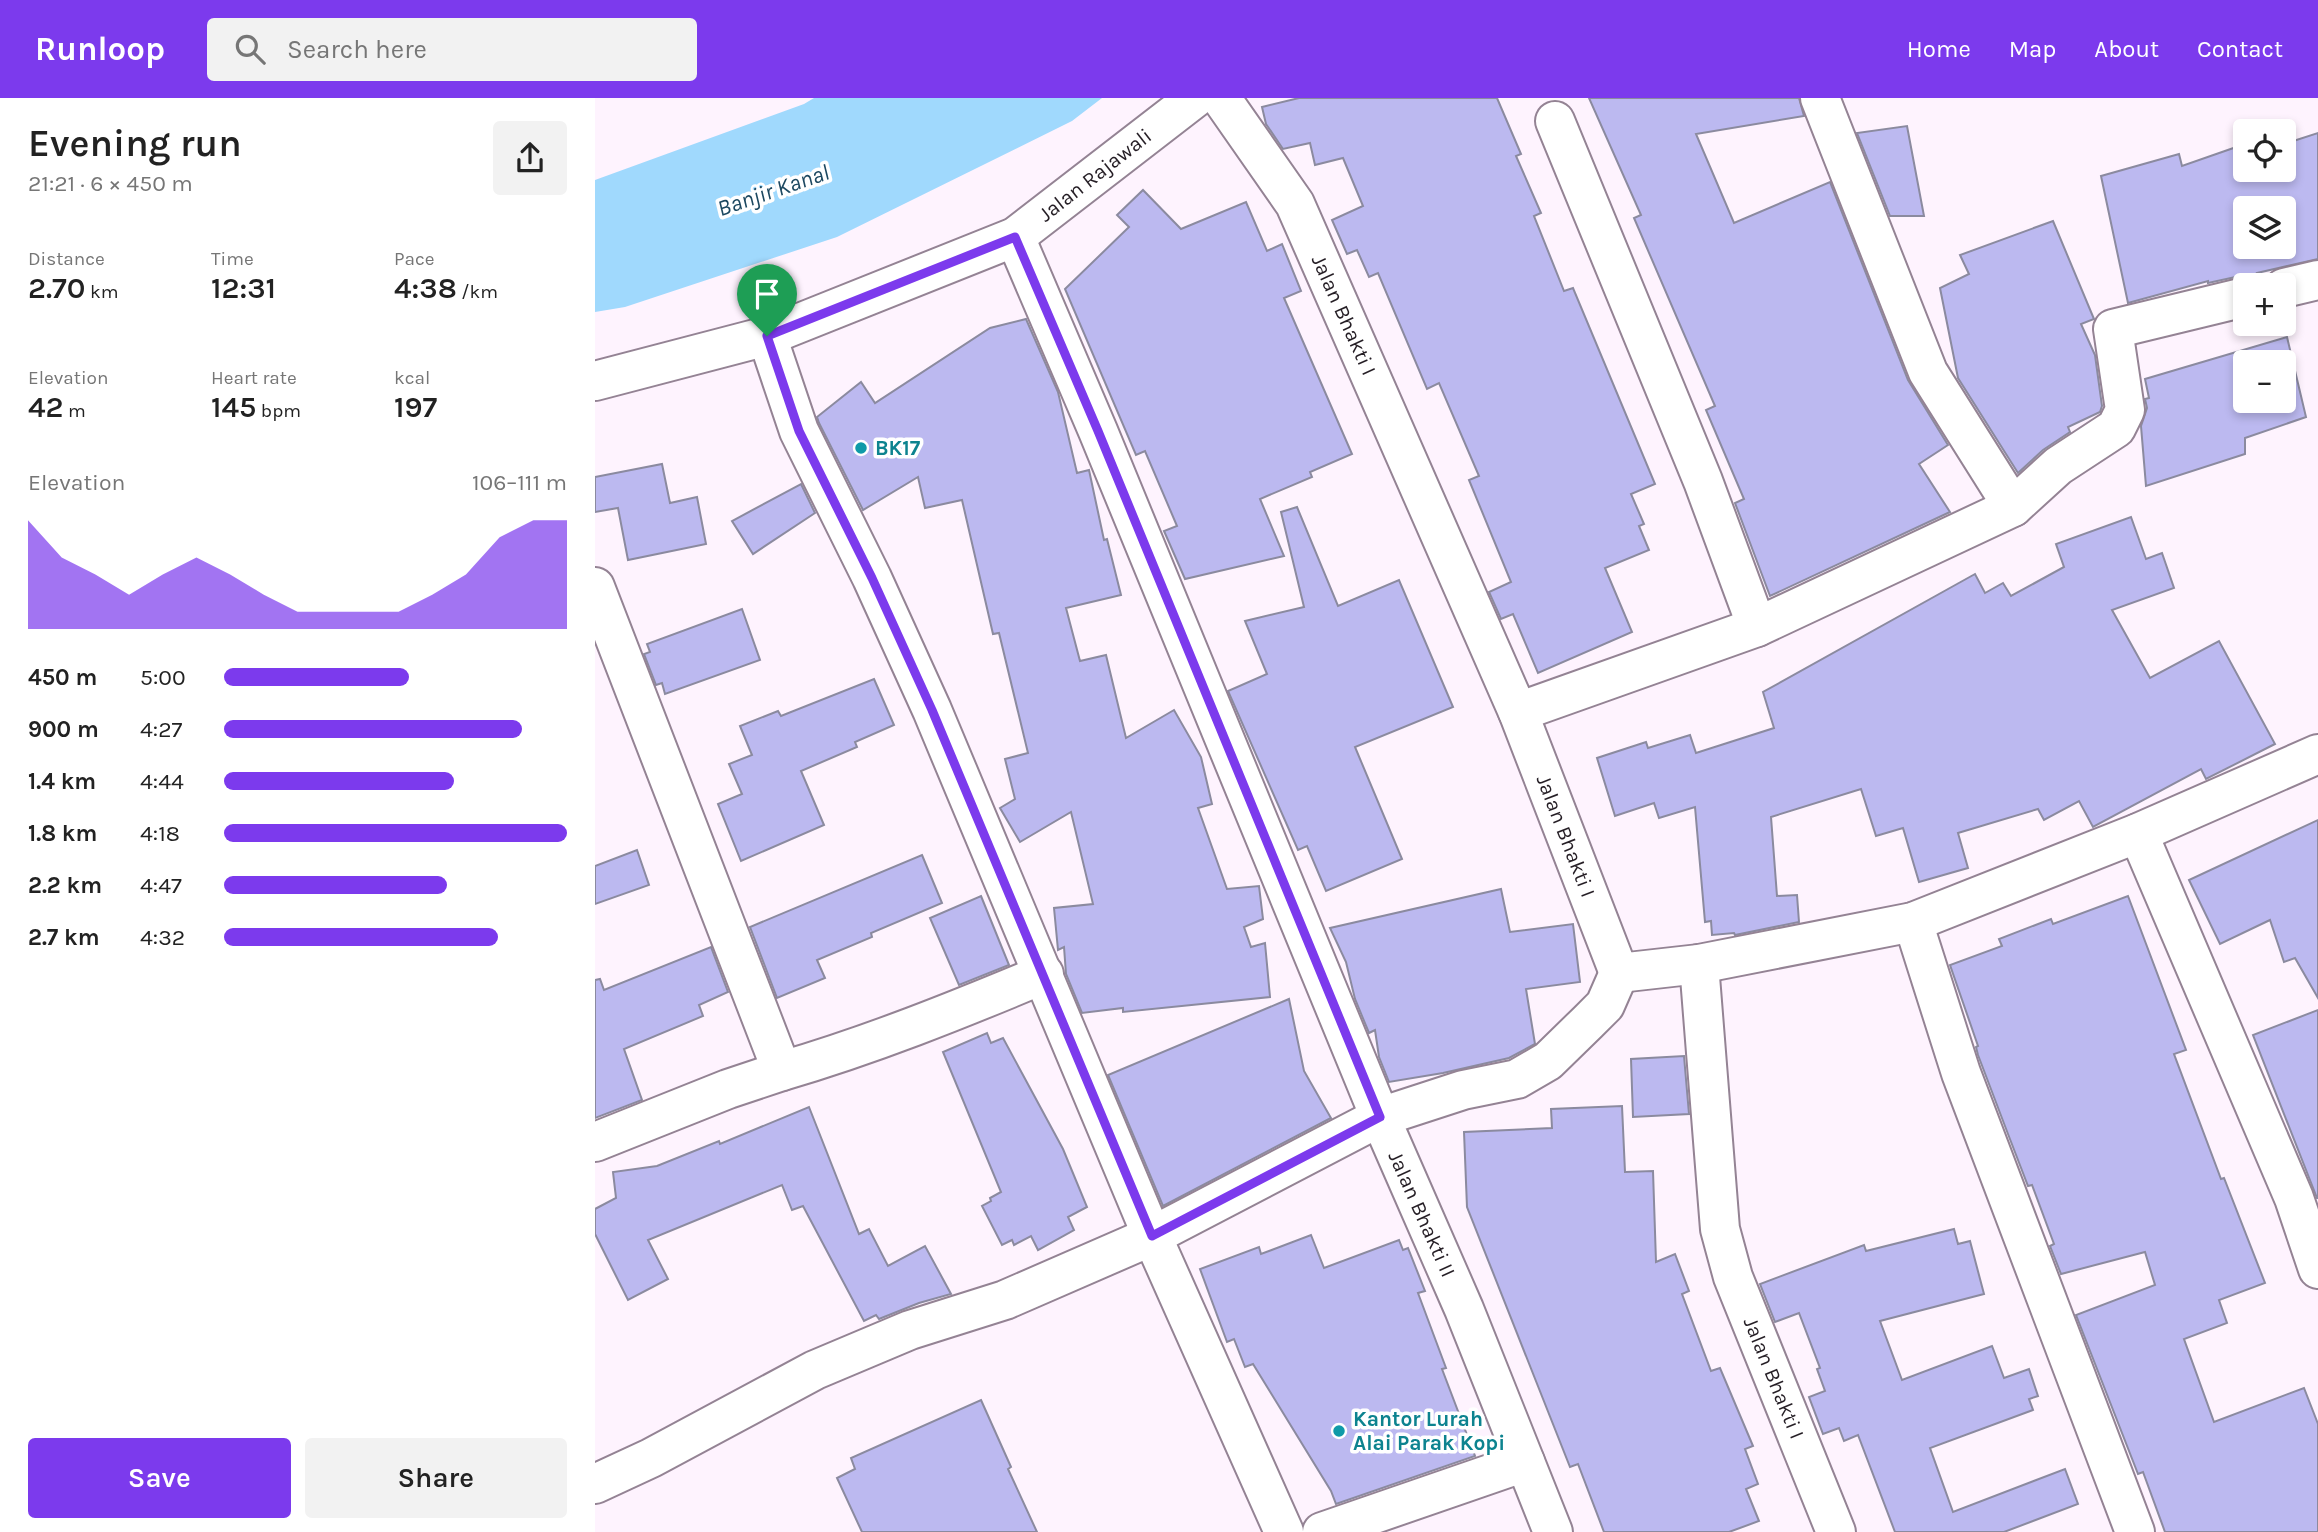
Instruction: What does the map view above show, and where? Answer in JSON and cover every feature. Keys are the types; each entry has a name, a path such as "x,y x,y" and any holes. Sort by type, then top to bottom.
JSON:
{"street":[{"name":"Jalan Rajawali","path":"595,382 767,336 1015,237 1195,98"},
{"name":"Jalan Bhakti I","path":"1221,98 1295,204 1518,712 1619,973"},
{"path":"1820,98 1928,372 2013,507"},
{"path":"1555,121 1703,481 1757,627"},
{"name":"Jalan Bhakti II","path":"1015,237 1098,431 1380,1117 1464,1309 1553,1532"},
{"path":"2296,285 2318,280"},
{"path":"1518,712 1757,627 2013,507 2058,466 2116,428 2125,410 2113,329 2233,301"},
{"path":"767,336 799,431 894,626 1044,974 1152,1236 1284,1532"},
{"path":"595,587 782,1071"},
{"path":"595,1484 651,1458 815,1370 910,1329 1005,1300 1152,1236 1380,1117 1462,1090 1517,1080 1548,1061 1605,1005 1619,973 1699,964 1913,922 2138,833 2318,754"},
{"path":"2138,833 2294,1198 2318,1269"},
{"path":"1913,922 1961,1073 2135,1532"},
{"name":"Jalan Bhakti I","path":"1699,964 1720,1229 1733,1277 1836,1532"},
{"path":"595,1142 728,1089 831,1057 960,1009 1044,974"},
{"path":"1322,1532 1525,1462"}],"water":[{"name":"Banjir Kanal","path":"814,98 1102,98 1072,121 837,237 625,307 595,312 595,180 804,104"}],"building":[{"path":"1299,98 1497,98 1521,154 1516,156 1541,213 1534,216 1564,291 1573,288 1655,484 1631,494 1644,524 1639,526 1649,550 1605,568 1632,632 1538,673 1513,614 1501,619 1489,592 1511,582 1469,480 1479,476 1439,383 1427,389 1378,273 1369,277 1357,250 1347,254 1332,220 1363,206 1343,158 1315,165 1310,143 1283,149 1266,124 1262,107"},
{"path":"1589,98 1799,98 1804,116 1696,134 1734,223 1830,182 1908,380 1948,445 1919,464 1950,512 1770,596 1735,503 1744,499 1706,410 1715,406 1634,218 1641,215"},
{"path":"1907,126 1924,216 1890,216 1857,133"},
{"path":"2318,133 2318,259 2257,273 2233,273 2233,278 2208,281 2128,303 2101,176 2179,154 2182,166 2233,148 2233,182 2296,182 2296,140"},
{"path":"1143,190 1181,229 1246,202 1267,251 1282,244 1301,291 1284,298 1352,454 1310,472 1312,477 1260,499 1284,556 1185,579 1164,531 1177,526 1145,451 1136,455 1065,289 1129,227 1117,215"},
{"path":"2053,221 2094,319 2081,324 2095,355 2102,406 2100,412 2068,427 2070,432 2043,450 2018,473 1958,378 1940,288 1969,274 1960,255"},
{"path":"1026,319 1058,392 1077,473 1089,470 1104,540 1107,539 1121,595 1066,608 1080,661 1106,655 1126,738 1174,710 1201,757 1212,804 1198,808 1227,889 1259,886 1263,919 1244,927 1251,947 1265,943 1270,997 1123,1012 1123,1008 1082,1013 1066,974 1064,947 1058,950 1054,908 1093,904 1071,812 1020,842 1000,808 1015,799 1005,759 1028,753 999,633 993,634 962,500 925,508 918,477 863,510 819,423 817,417 861,382 875,403 990,328"},
{"path":"2287,337 2290,350 2243,350"},
{"path":"2233,353 2233,413 2296,413 2296,375 2306,417 2245,438 2245,454 2146,486 2141,426 2147,408 2145,399 2149,398 2145,379"},
{"path":"662,464 670,503 697,497 706,544 628,560 618,508 595,512 595,477"},
{"path":"801,484 815,513 753,554 732,521"},
{"path":"1297,507 1338,606 1399,580 1453,707 1355,747 1402,859 1326,891 1307,846 1298,850 1228,691 1267,674 1245,621 1304,607 1281,512"},
{"path":"2131,517 2146,559 2162,553 2174,588 2112,610 2150,678 2219,641 2275,744 2206,779 2201,769 2093,827 2079,801 2044,820 2038,809 1958,833 1968,868 1919,882 1903,828 1876,836 1861,789 1771,817 1777,896 1797,895 1799,922 1735,935 1712,935 1711,921 1705,922 1695,807 1659,818 1654,803 1615,816 1597,758 1646,742 1648,748 1690,735 1696,753 1774,728 1763,692 1975,574 1985,593 2003,583 2011,596 2064,567 2056,544"},
{"path":"742,609 760,660 665,694 662,683 656,685 644,654 650,652 647,644"},
{"path":"874,679 894,725 855,742 857,747 801,771 824,825 741,861 718,804 742,794 729,764 752,755 740,726 778,711 781,716"},
{"path":"2318,820 2318,998 2295,958 2284,962 2270,920 2220,944 2189,880"},
{"path":"637,850 649,885 595,904 595,866"},
{"path":"922,855 942,903 871,933 872,937 817,960 825,978 777,998 750,927"},
{"path":"1501,889 1510,932 1573,924 1580,982 1526,989 1535,1044 1509,1058 1389,1082 1379,1057 1375,1030 1369,1033 1355,999 1346,962 1330,928"},
{"path":"981,896 1009,965 959,985 930,918"},
{"path":"2128,896 2186,1050 2174,1054 2221,1179 2224,1178 2265,1283 2219,1300 2227,1323 2184,1339 2214,1422 2304,1388 2318,1424 2318,1532 2165,1532 2143,1472 2138,1474 2076,1315 2155,1285 2145,1252 2061,1274 2050,1246 2054,1244 2032,1185 2028,1186 1978,1055 1978,1046 1950,965 2002,946 1999,939 2051,919 2053,924"},
{"path":"711,947 728,992 699,1005 703,1016 624,1049 642,1100 595,1118 595,980 600,979 604,990"},
{"path":"1289,999 1304,1071 1331,1118 1163,1206 1108,1075"},
{"path":"2318,1010 2318,1198 2317,1198 2253,1035"},
{"path":"987,1033 991,1043 1003,1038 1063,1149 1087,1207 1068,1217 1074,1230 1038,1250 1031,1236 1014,1245 1012,1240 1002,1245 982,1206 1001,1192 943,1052"},
{"path":"1684,1056 1689,1114 1633,1117 1631,1059"},
{"path":"1622,1106 1625,1172 1653,1171 1656,1262 1675,1254 1689,1291 1682,1294 1711,1371 1720,1368 1753,1446 1745,1449 1758,1484 1746,1489 1759,1521 1729,1532 1604,1532 1578,1464 1570,1467 1467,1207 1464,1132 1552,1128 1551,1109"},
{"path":"809,1107 859,1234 869,1229 888,1266 925,1246 951,1294 879,1319 876,1315 864,1321 803,1206 792,1210 782,1185 648,1240 668,1279 628,1300 595,1234 595,1209 616,1198 613,1172 657,1166 719,1141 720,1144"},
{"path":"1954,1229 1958,1244 1970,1241 1984,1294 1880,1321 1902,1380 1992,1346 2004,1378 2029,1369 2038,1396 2029,1399 2033,1410 1930,1448 1953,1512 2065,1469 2078,1504 2004,1532 1895,1532 1858,1435 1844,1441 1839,1428 1823,1434 1809,1397 1825,1391 1817,1369 1820,1368 1799,1313 1775,1322 1760,1284 1864,1245 1866,1251"},
{"path":"1311,1235 1324,1268 1399,1240 1403,1250 1408,1248 1425,1291 1418,1293 1446,1368 1442,1369 1475,1456 1336,1504 1331,1491 1253,1364 1245,1367 1234,1339 1227,1342 1200,1269 1259,1247 1261,1254"},
{"path":"981,1400 1037,1532 862,1532 837,1478 855,1469 851,1458"}],"place":[{"name":"BK17","path":"861,448"},
{"name":"Kantor Lurah Alai Parak Kopi","path":"1339,1431"}],"route":[{"path":"1015,237 1098,431 1380,1117 1152,1236 932,710 872,578 799,431 767,336 1015,237"}]}
